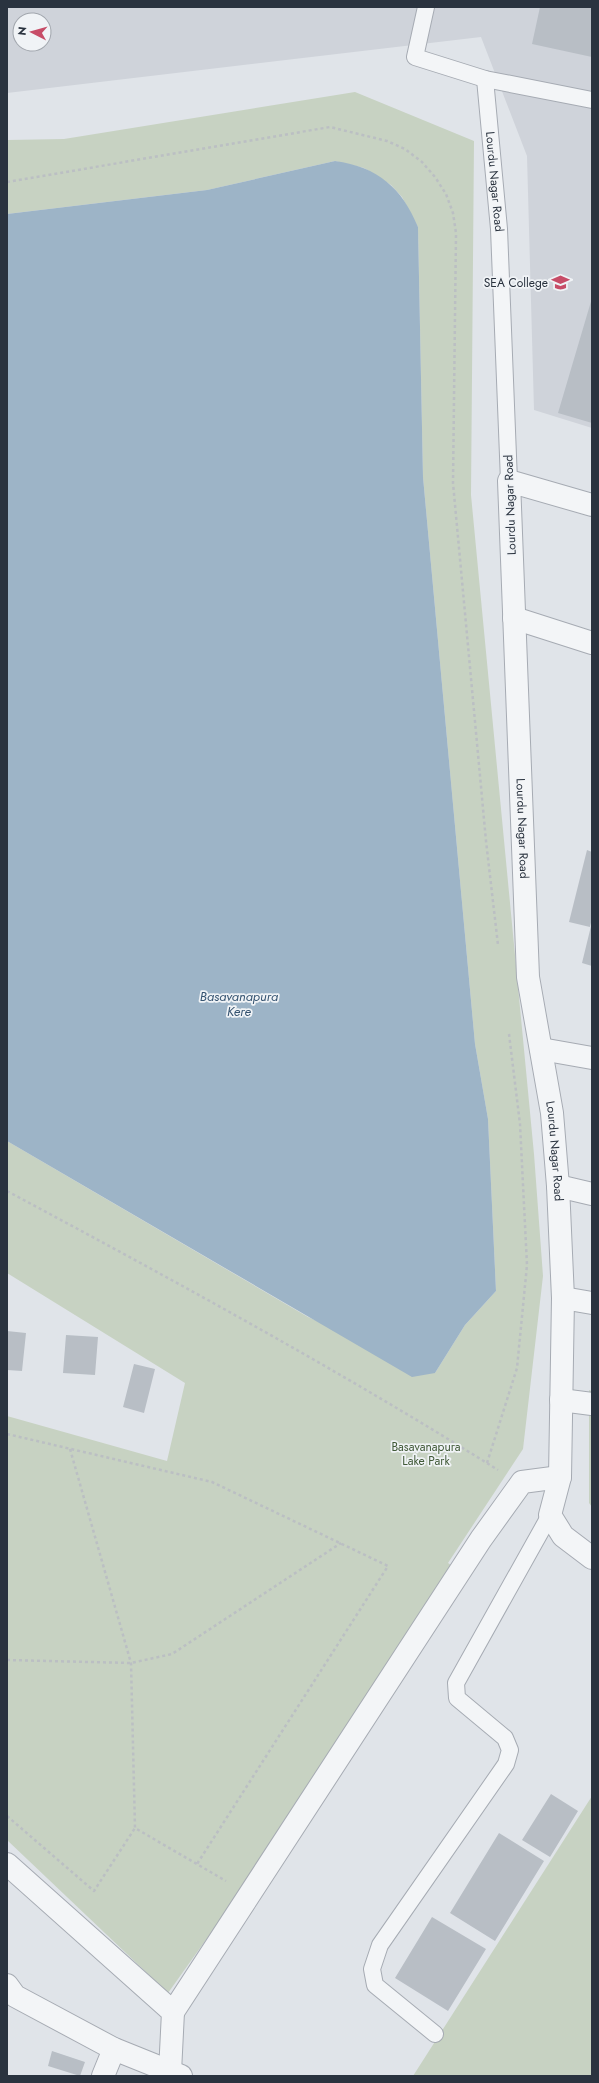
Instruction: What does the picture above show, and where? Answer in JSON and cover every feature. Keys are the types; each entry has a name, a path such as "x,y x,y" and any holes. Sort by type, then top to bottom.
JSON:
{"street":[{"path":"509,481 592,505"},
{"name":"Lourdu Nagar Road","path":"509,481 528,977 552,1113 558,1186 563,1298 560,1477 550,1515"},
{"path":"514,618 592,643"},
{"path":"541,1049 592,1058"},
{"path":"558,1186 592,1194"},
{"path":"563,1298 592,1303"},
{"path":"561,1400 592,1404"},
{"path":"7,1985 15,1996 114,2049 176,2074 173,2012 481,1539 522,1482 560,1477"},
{"path":"550,1515 563,1536 592,1558"},
{"path":"7,1864 173,2012"},
{"path":"103,2076 114,2049"}],"lane":[{"path":"426,7 415,57 485,79 592,100"},
{"name":"Lourdu Nagar Road","path":"485,79 499,229 509,481"},
{"path":"435,2034 375,1984 372,1969 380,1945 506,1764 510,1750 505,1738 457,1698 456,1683 550,1515"}],"path":[{"path":"7,182 330,127 387,141 405,150 422,162 435,177 446,194 453,213 456,233 453,483 486,841 499,951"},
{"path":"7,1191 163,1274 402,1411 487,1463 517,1368 527,1265 520,1124 508,1030"},
{"path":"7,1434 212,1482 341,1542 388,1566 197,1864"},
{"path":"7,1816 94,1891 136,1828 131,1663 70,1448"},
{"path":"7,1660 131,1663 172,1654 341,1542"},
{"path":"136,1828 249,1895"}],"shaded area":[{"name":"SEA College","path":"7,7 592,7 592,428 534,410 527,156 481,37 7,93"}],"green space":[{"name":"Basavanapura Lake Park","path":"355,92 474,141 471,495 534,1154 543,1276 523,1449 448,1563 466,1575 168,1993 7,1840 7,1416 167,1461 185,1383 7,1273 7,1141 308,1317 435,1373 465,1325 496,1291 488,1119 475,1044 423,477 418,227 402,197 391,185 364,168 335,161 207,190 7,214 7,140 64,139"},
{"path":"589,1390 592,1391 592,1507 589,1503"},
{"path":"592,1796 592,2076 413,2076"}],"water":[{"name":"Basavanapura Kere","path":"335,161 364,168 387,182 404,201 412,213 418,227 423,477 475,1044 488,1119 496,1291 465,1325 435,1373 412,1377 7,1141 7,214 207,190"}],"building":[{"path":"540,7 592,7 592,57 532,44"},
{"path":"592,298 592,423 558,413"},
{"path":"587,850 592,852 592,918 590,927 569,922"},
{"path":"592,926 592,966 582,963"},
{"path":"7,1331 26,1333 22,1371 7,1370"},
{"path":"66,1335 98,1337 95,1375 63,1373"},
{"path":"134,1364 155,1369 144,1413 123,1407"},
{"path":"551,1794 578,1811 550,1857 522,1840"},
{"path":"499,1833 544,1861 495,1941 450,1913"},
{"path":"432,1917 486,1949 448,2011 395,1978"},
{"path":"52,2051 85,2062 80,2076 48,2066"}],"place":[{"name":"SEA College","path":"561,283"}]}
